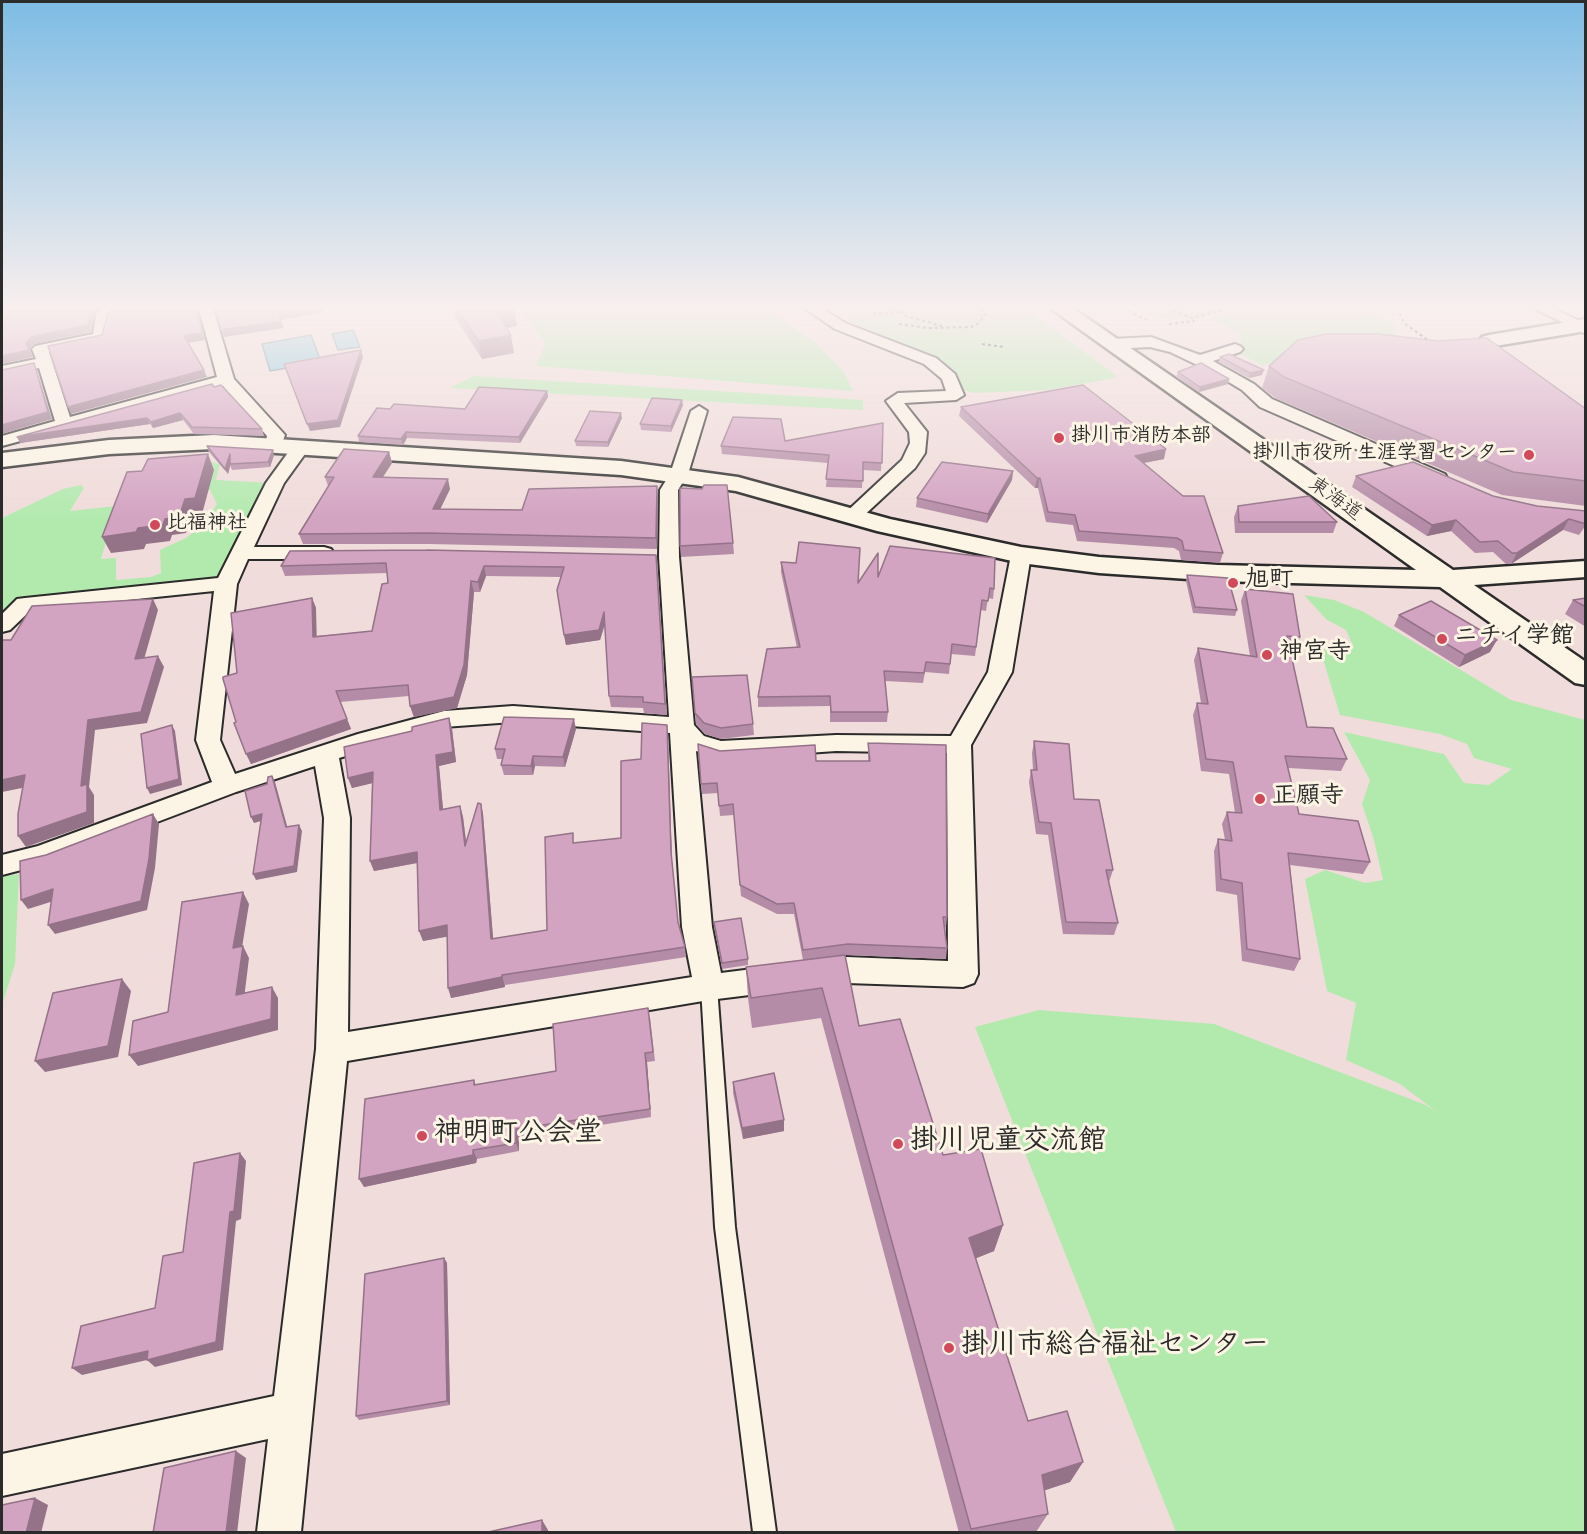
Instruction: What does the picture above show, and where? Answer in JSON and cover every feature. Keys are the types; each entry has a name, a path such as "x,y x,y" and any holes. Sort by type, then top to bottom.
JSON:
{"street":[{"path":"49,377 64,424"},
{"path":"225,377 276,435 274,445"},
{"path":"852,516 909,464 919,443 918,432 894,401 898,398 956,395 949,377"},
{"name":"東海道","path":"1157,377 1586,676"},
{"path":"1229,377 1248,387 1266,403 1456,485"},
{"path":"2,441 226,380"},
{"path":"699,411 679,474 669,490 669,557 697,927 709,987"},
{"path":"2,460 165,442 274,445 621,468 679,474 738,484 886,526 1021,555 1099,565 1218,573 1446,579 1586,569"},
{"path":"227,786 208,740 226,584 275,483 301,447"},
{"path":"241,553 347,553"},
{"path":"332,1049 709,987 848,970 963,974 959,745 1000,672 1021,555"},
{"path":"645,556 669,557"},
{"path":"2,625 25,604 226,584"},
{"path":"2,865 42,855 227,786 444,719 513,714 681,726 695,742 721,750 836,743 959,745"},
{"path":"279,1533 332,1049 337,818 326,754"},
{"path":"2,1475 292,1413"}],"lane":[{"path":"709,987 725,1227 765,1533"}],"green space":[{"path":"473,377 484,377 863,400 863,410 449,388"},
{"path":"670,377 846,377 853,391"},
{"path":"956,377 1115,377 1047,390 974,393 963,390"},
{"path":"199,459 220,464 216,480 275,483 226,584 25,603 2,611 2,520 4,517 63,489 81,485 84,488 70,511 116,506 101,559 116,558 116,580 151,577 161,573 160,550 186,538 203,525 217,504 210,490 185,485"},
{"path":"1304,595 1334,600 1364,612 1511,700 1585,720 1585,1532 1176,1532 975,1027 1039,1010 1214,1024 1426,1105 1437,1112 1400,1084 1346,1060 1356,1003 1327,991 1305,879 1325,870 1365,883 1383,880 1374,840 1362,804 1370,780 1344,732 1444,754 1464,783 1489,785 1512,769 1474,758 1467,744 1440,734 1340,715 1320,649 1354,648 1346,630 1327,620"},
{"path":"19,874 15,964 2,1005 2,876"}],"building":[{"path":"2,377 38,377 48,412 2,425"},
{"path":"58,377 180,377 68,407"},
{"path":"289,377 352,377 338,420 307,424"},
{"path":"1185,377 1225,377 1229,379 1200,387"},
{"path":"1284,377 1541,377 1586,409 1586,481 1513,472"},
{"path":"212,384 214,387 221,385 262,429 192,427 180,413 151,422 147,418 17,437"},
{"path":"1083,385 1166,449 1135,456 1183,496 1204,496 1223,553 1184,550 1182,541 1177,538 1079,531 1075,515 1048,512 1040,478 1037,478 961,407"},
{"path":"479,387 547,391 519,437 406,432 401,439 358,436 377,408 390,409 394,404 465,409"},
{"path":"652,398 682,400 671,426 640,424"},
{"path":"590,411 621,413 608,442 575,441"},
{"path":"733,417 781,419 785,441 883,423 882,463 863,462 863,481 826,479 829,455 721,446"},
{"path":"207,446 273,450 268,462 230,464 230,454 225,469"},
{"path":"344,449 389,452 373,477 448,479 433,509 522,510 529,489 657,486 656,538 427,533 299,534 334,477 325,477"},
{"path":"208,454 195,498 185,499 179,517 165,519 163,525 138,528 136,532 102,537 127,472 142,471 148,459"},
{"path":"942,462 1013,471 988,514 917,498"},
{"path":"1413,462 1493,496 1537,506 1586,511 1586,524 1569,519 1517,553 1512,553 1498,541 1480,542 1456,520 1432,525 1356,476"},
{"path":"704,485 727,485 733,543 680,546 680,488 702,489"},
{"path":"1309,496 1337,522 1239,522 1238,506"},
{"path":"799,542 860,548 858,583 878,553 878,577 890,546 995,558 994,589 990,588 988,601 982,600 976,647 952,644 950,664 926,662 924,673 884,671 888,712 831,712 830,696 758,697 767,649 800,647 781,562 796,563"},
{"path":"427,550 656,555 665,704 643,702 643,697 609,696 604,612 599,630 564,635 557,590 564,567 484,566 478,582 471,581 464,665 454,697 410,706 408,685 336,691 347,719 246,754 234,723 236,722 223,679 223,677 237,673 231,613 312,598 313,637 372,631 382,584 388,583 386,563 281,566 290,551"},
{"path":"1187,575 1228,578 1237,610 1195,607"},
{"path":"1245,589 1293,594 1300,637 1287,636 1307,727 1333,728 1347,759 1285,756 1299,814 1358,821 1370,862 1288,853 1300,959 1247,949 1242,883 1221,879 1218,839 1232,841 1227,812 1242,813 1233,762 1206,759 1197,703 1208,704 1198,648 1257,657"},
{"path":"1586,598 1586,607 1573,600"},
{"path":"153,599 135,659 158,656 141,712 88,720 81,786 87,784 87,812 18,836 18,814 25,775 2,780 2,640 11,640 32,606"},
{"path":"1431,601 1497,640 1465,655 1399,615"},
{"path":"747,675 753,724 721,728 704,723 695,713 692,677"},
{"path":"504,717 574,719 563,757 533,756 531,766 501,765 505,749 495,749"},
{"path":"449,718 453,752 436,755 440,810 460,806 465,846 478,803 481,804 491,939 547,930 545,837 573,833 573,843 621,838 621,761 641,759 642,723 667,725 671,852 678,922 685,947 502,975 502,977 448,988 447,925 419,931 417,852 370,861 373,772 348,778 344,747 412,731 412,727"},
{"path":"172,725 179,779 147,788 141,734"},
{"path":"1034,741 1069,744 1074,799 1099,800 1113,870 1106,870 1118,923 1066,922 1051,823 1039,822 1031,770 1037,770"},
{"path":"868,743 946,745 947,917 943,917 947,948 848,944 803,950 794,903 777,904 740,885 733,804 719,806 717,783 701,784 698,744 720,751 815,745 816,761 870,761"},
{"path":"272,776 286,827 299,825 294,866 253,874 262,814 251,817 245,791 267,784 268,777"},
{"path":"153,814 149,859 141,901 48,925 53,889 21,900 20,861 46,855"},
{"path":"243,892 233,948 243,946 236,995 272,987 271,1019 129,1055 133,1021 168,1012 182,902"},
{"path":"741,918 748,959 722,963 714,922"},
{"name":"掛川市総合福祉センター","path":"845,955 859,1026 900,1019 943,1155 981,1149 1003,1225 969,1238 1028,1421 1067,1411 1083,1462 1042,1475 1048,1514 971,1529 822,988 751,998 746,967"},
{"path":"122,979 108,1046 35,1061 53,993"},
{"path":"648,1008 653,1052 645,1053 650,1109 516,1129 516,1143 473,1150 473,1155 359,1179 365,1099 474,1080 474,1085 556,1071 553,1024"},
{"path":"774,1073 784,1120 742,1128 733,1082"},
{"path":"240,1153 234,1211 230,1212 216,1342 147,1360 148,1351 72,1368 81,1326 155,1308 163,1256 183,1252 194,1163"},
{"path":"444,1258 447,1401 356,1416 365,1274"},
{"path":"236,1451 226,1533 153,1533 164,1468"},
{"path":"35,1498 26,1533 2,1533 2,1505"},
{"path":"542,1520 542,1533 484,1533"}],"place":[{"name":"掛川市消防本部","path":"1059,438"},
{"name":"掛川市役所 生涯学習センター","path":"1529,455"},
{"name":"比福神社","path":"155,525"},
{"name":"旭町","path":"1233,583"},
{"name":"ニチイ学館","path":"1442,639"},
{"name":"神宮寺","path":"1267,655"},
{"name":"正願寺","path":"1260,799"},
{"name":"神明町公会堂","path":"422,1136"},
{"name":"掛川児童交流館","path":"898,1144"},
{"name":"掛川市総合福祉センター","path":"949,1348"}]}
